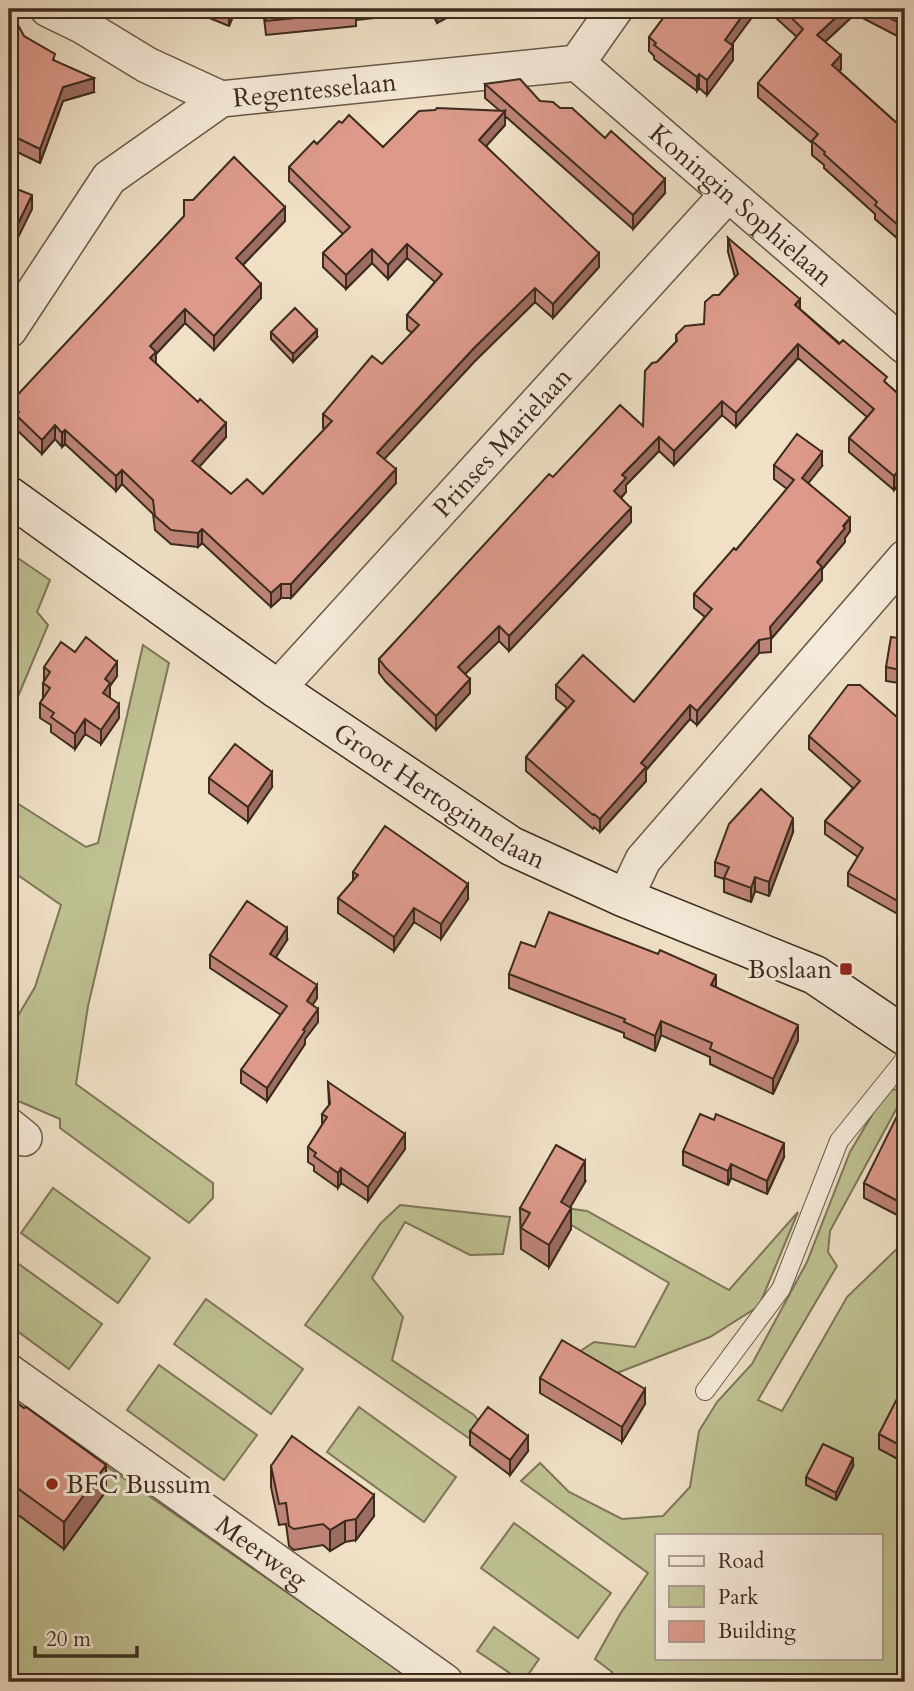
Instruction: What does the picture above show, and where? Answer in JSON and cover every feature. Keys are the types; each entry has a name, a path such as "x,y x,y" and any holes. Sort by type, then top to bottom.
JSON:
{"main road":[{"name":"Groot Hertoginnelaan","path":"9,496 277,689 511,846 625,898 815,975 905,1036"}],"street":[{"path":"48,9 83,26 147,65 221,99"},
{"path":"577,63 615,9"},
{"name":"Regentesselaan","path":"9,330 109,178 221,99 577,63"},
{"name":"Koningin Sophielaan","path":"577,63 905,346"},
{"name":"Prinses Marielaan","path":"277,689 728,194"},
{"path":"625,898 643,860 905,558"},
{"name":"Meerweg","path":"9,1372 445,1682"}],"lane":[{"path":"705,1391 781,1289 839,1142 905,1059"}],"green space":[{"path":"9,552 50,580 37,612 48,625 9,718 9,638 13,603 9,599"},
{"path":"143,645 169,663 88,1006 76,1084 213,1183 213,1198 189,1223 60,1128 60,1119 9,1097 9,1031 35,987 61,905 9,869 9,798 86,847 98,843"},
{"path":"905,1089 830,1231 828,1252 837,1266 758,1400 782,1411 847,1297 905,1241 905,1682 606,1682 612,1672 595,1659 620,1614 648,1573 521,1481 540,1463 569,1492 622,1519 663,1516 690,1487 699,1431 717,1402 752,1364 807,1262 850,1152 887,1090"},
{"path":"53,1188 150,1258 118,1303 21,1233"},
{"path":"536,1204 587,1211 729,1290 798,1212 759,1306 710,1337 609,1376 579,1352 594,1342 635,1347 669,1283"},
{"path":"400,1205 510,1217 503,1254 470,1255 405,1222 372,1278 403,1317 392,1360 474,1415 482,1425 470,1439 305,1325 381,1223"},
{"path":"9,1257 102,1324 69,1369 9,1325"},
{"path":"206,1299 303,1369 271,1414 174,1344"},
{"path":"159,1365 257,1435 224,1480 127,1410"},
{"path":"9,1398 415,1682 9,1682"},
{"path":"359,1407 456,1477 424,1522 327,1452"},
{"path":"514,1523 611,1593 578,1638 481,1568"},
{"path":"494,1627 539,1659 523,1682 477,1651"}],"building":[{"path":"265,9 356,9 356,12 266,21"},
{"path":"670,9 747,9 725,40 733,46 707,80 699,74 697,77 654,45 656,43 649,37"},
{"path":"782,9 845,9 817,35 841,55 832,65 900,126 905,120 905,231 875,205 877,202 812,141 818,134 758,83 803,29"},
{"path":"873,9 905,9 905,26"},
{"path":"18,25 24,36 55,54 53,60 94,78 63,87 40,149 9,134 9,30"},
{"path":"520,79 540,101 553,102 560,108 572,108 605,138 611,131 665,179 633,215 485,84"},
{"path":"437,108 505,111 479,140 599,253 553,304 535,288 474,348 377,453 396,469 291,584 281,584 271,593 202,529 198,533 171,530 155,516 153,500 122,470 116,476 65,430 62,433 55,425 42,440 16,415 19,412 10,403 184,216 184,200 193,200 234,157 285,207 236,258 261,284 214,336 185,309 150,346 156,352 150,358 198,402 200,399 226,423 192,461 231,494 247,479 263,494 332,421 323,414 372,356 382,364 419,325 407,315 442,274 407,244 388,265 372,249 346,275 323,253 350,227 289,167 314,141 317,144 339,121 342,123 349,115 383,147 419,111"},
{"path":"9,186 32,195 9,242"},
{"path":"728,238 800,299 795,305 839,344 843,340 887,377 884,381 905,400 905,462 894,476 849,438 874,409 798,344 736,413 722,401 674,451 659,437 622,475 626,478 614,491 631,508 509,636 499,626 458,667 470,679 436,716 379,659 549,474 553,477 620,405 643,426 645,371 677,341 676,335 685,326 704,324 705,302 713,295 719,295 738,274"},
{"path":"295,308 317,330 293,354 271,332"},
{"path":"797,434 822,452 802,478 850,518 843,526 845,528 817,562 822,567 770,627 771,638 759,640 697,711 690,705 641,763 646,767 600,819 526,757 574,701 556,685 583,655 634,702 712,609 694,594 734,548 736,550 794,480 774,465"},
{"path":"86,637 117,662 105,679 110,683 103,693 119,704 101,730 85,719 75,734 51,717 54,713 40,703 50,688 43,683 50,672 44,667 61,642 75,652"},
{"path":"891,637 905,639 905,671 886,667"},
{"path":"848,685 860,685 905,724 905,905 848,873 863,848 825,821 860,781 809,736"},
{"path":"235,744 272,772 248,807 209,778"},
{"path":"761,789 793,818 769,882 755,877 751,888 724,878 729,867 715,862 729,824"},
{"path":"385,826 468,884 441,924 414,908 394,937 338,898 358,875 353,872"},
{"path":"247,901 287,928 270,954 317,985 307,1001 318,1009 267,1088 241,1070 287,1006 210,955"},
{"path":"549,912 658,954 660,950 716,975 711,985 798,1025 773,1079 710,1049 712,1043 661,1021 655,1036 624,1022 625,1019 509,974 521,942 535,947"},
{"path":"328,1082 405,1134 368,1187 341,1168 338,1173 314,1156 316,1153 308,1147 327,1117 322,1114 330,1104"},
{"path":"700,1114 714,1120 716,1114 784,1143 767,1181 731,1164 728,1171 683,1151"},
{"path":"897,1116 905,1120 905,1205 864,1183"},
{"path":"556,1145 585,1161 561,1202 571,1208 549,1245 521,1228 530,1213 520,1208"},
{"path":"562,1340 645,1389 622,1427 540,1378"},
{"path":"903,1387 905,1388 905,1448 879,1434"},
{"name":"BFC Bussum","path":"9,1397 106,1465 64,1522 9,1482"},
{"path":"488,1407 528,1436 510,1460 470,1431"},
{"path":"292,1436 374,1495 356,1519 345,1521 330,1530 323,1524 294,1529 289,1526 286,1503 279,1504 271,1466"},
{"path":"823,1444 853,1458 836,1493 806,1477"}],"place":[{"name":"Boslaan","path":"846,969"},
{"name":"BFC Bussum","path":"52,1484"}]}
